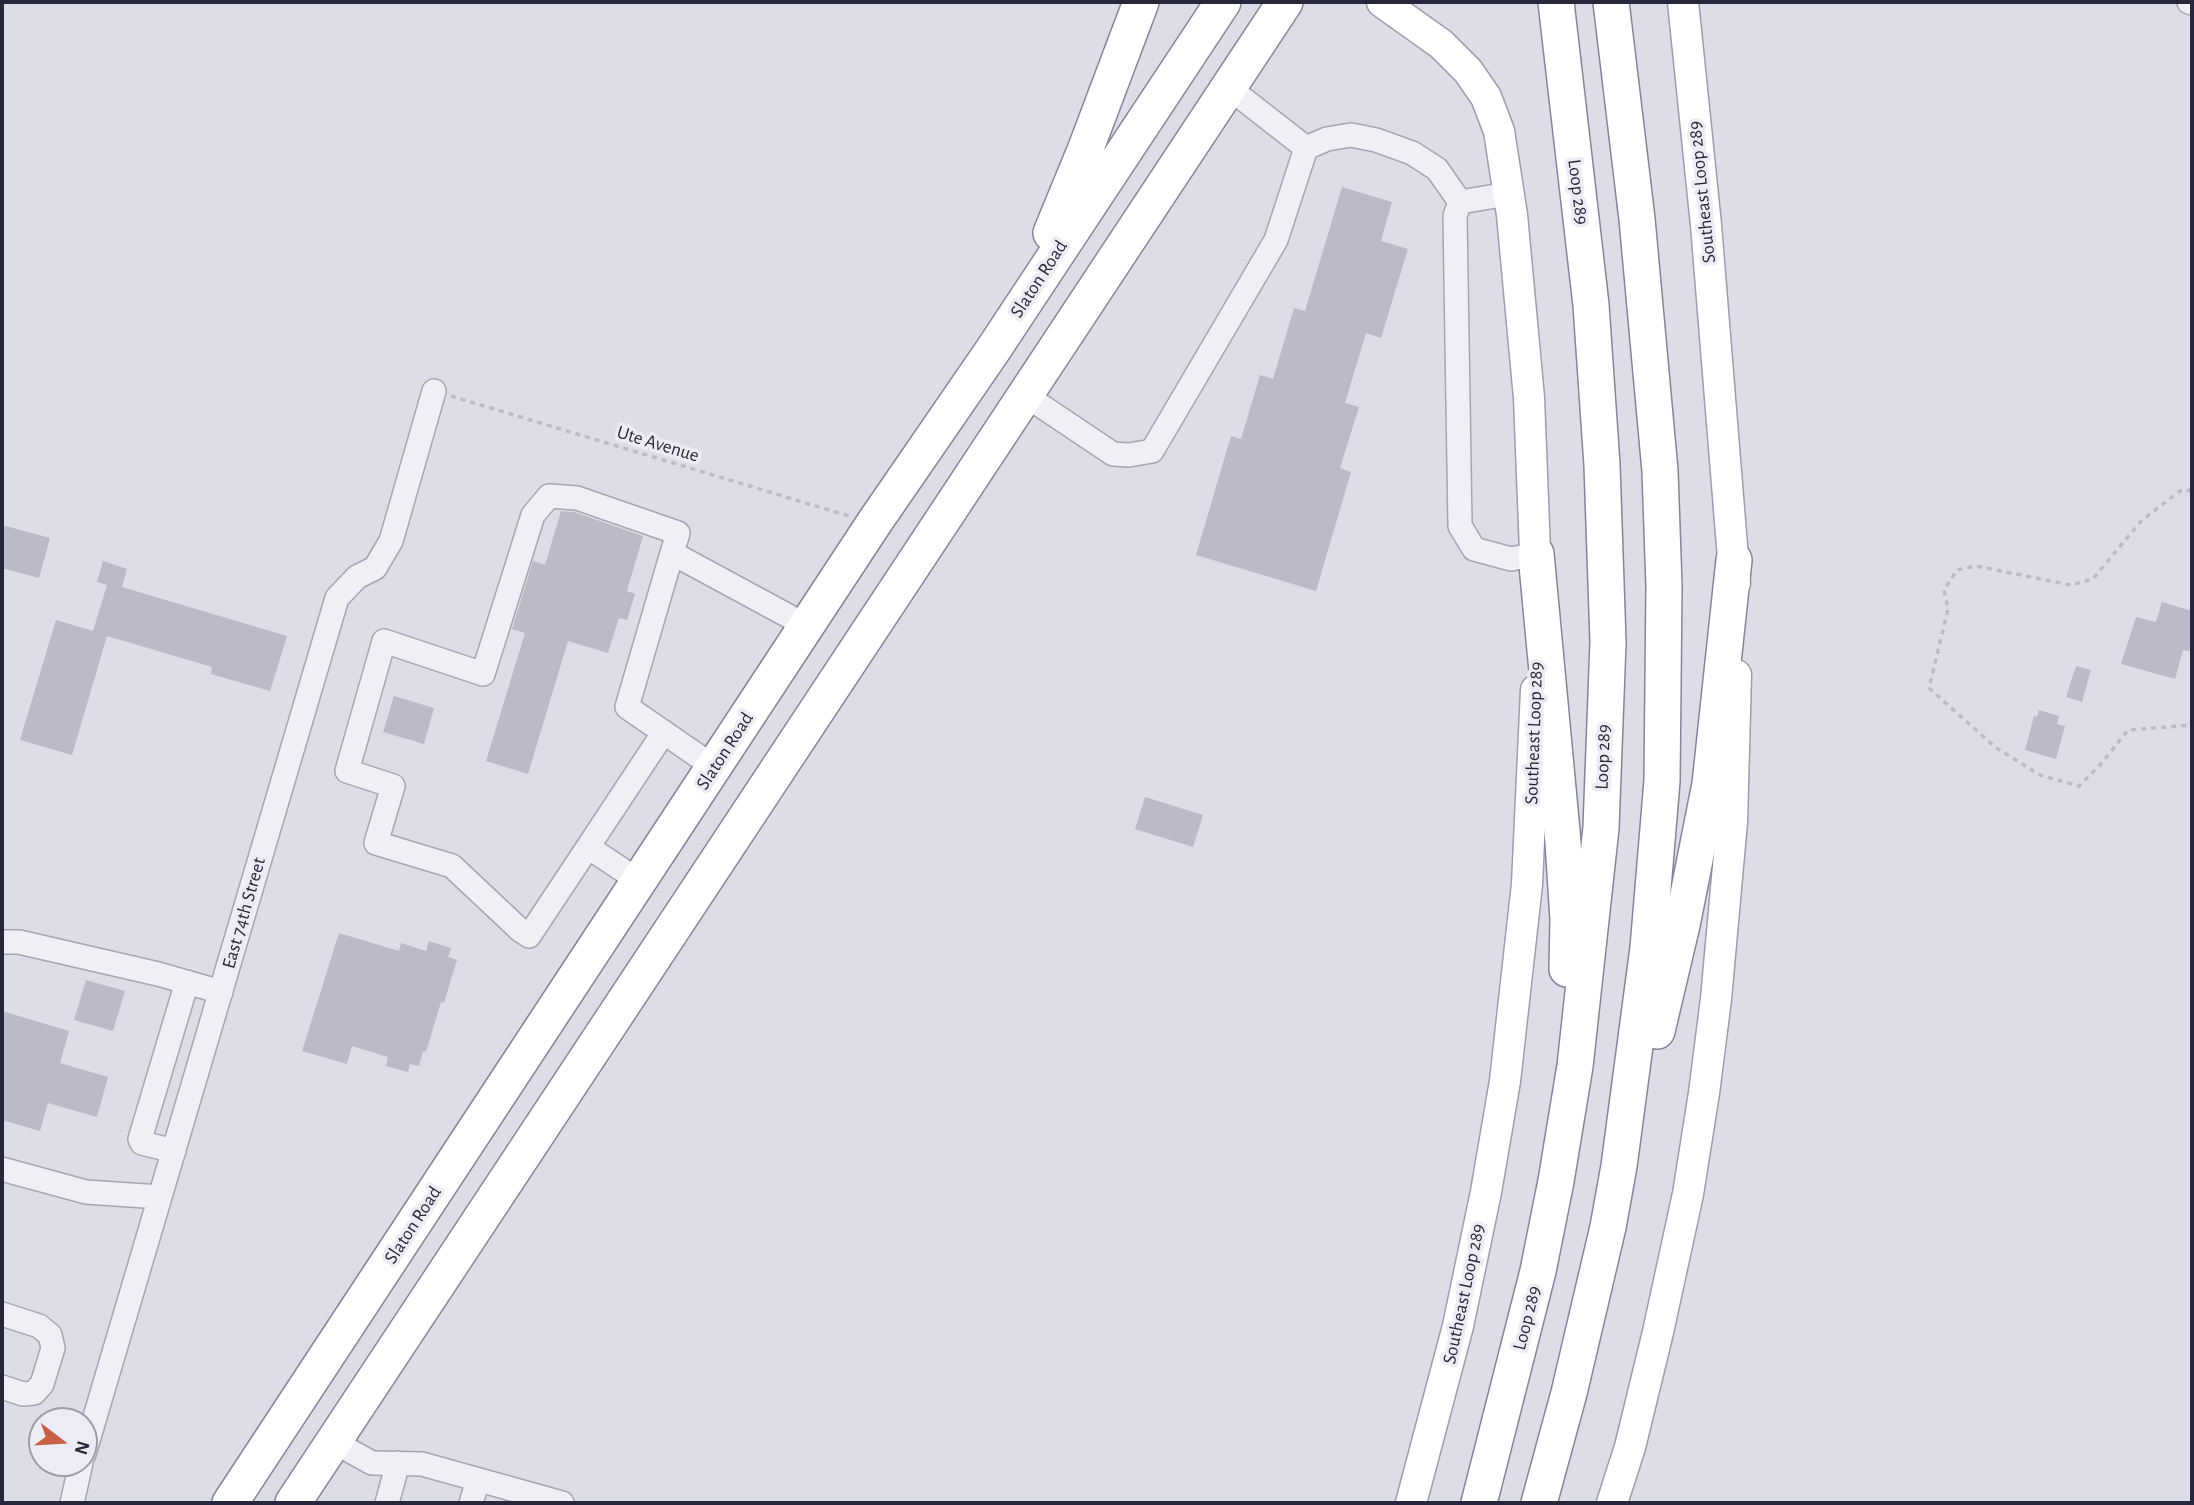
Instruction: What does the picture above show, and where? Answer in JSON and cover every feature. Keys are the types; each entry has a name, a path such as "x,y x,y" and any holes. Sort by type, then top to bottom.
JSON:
{"highway":[{"path":"993,349 1057,219 1141,2"},
{"name":"Slaton Road","path":"230,1503 874,523 1223,2"},
{"path":"293,1503 1285,2"},
{"name":"Loop 289","path":"1482,1492 1538,1271 1556,1181 1575,1066 1601,828 1608,642 1602,466 1588,278 1562,73 1556,2"},
{"path":"1608,1227 1619,1166 1648,948 1662,781 1664,682 1660,471 1637,219 1611,2"},
{"path":"1482,1492 1536,1207 1566,993 1567,919 1563,842 1536,554"},
{"path":"1539,1503 1569,1393 1682,925 1710,784 1734,560"},
{"path":"647,869 698,891"}],"main road":[{"name":"Southeast Loop 289","path":"1382,2 1441,44 1474,79 1486,97 1499,131 1520,285 1530,398 1536,554 1535,737 1527,884 1505,1081 1486,1192 1458,1325 1411,1503"},
{"name":"Southeast Loop 289","path":"1612,1503 1630,1447 1688,1194 1718,986 1732,822 1736,669 1734,560 1706,225 1683,2"}],"street":[{"path":"1228,87 1306,148"},
{"path":"1025,395 1113,454 1129,455 1152,451 1276,240 1306,148 1327,139 1351,135 1376,140 1412,153 1437,169 1460,202"},
{"path":"1460,202 1508,194"},
{"path":"1460,202 1455,216 1460,526 1474,549 1511,559 1536,554"},
{"name":"East 74th Street","path":"98,1407 337,598 357,577 375,568 391,541 434,391"},
{"path":"664,732 529,936 452,866 376,843 393,786 347,771 384,641 483,674 533,514 549,496 577,498 678,533 627,707 664,732 714,767"},
{"path":"671,553 807,626"},
{"path":"588,847 647,869"},
{"path":"2,942 19,942 221,992"},
{"path":"174,1151 142,1143 140,1139 187,982"},
{"path":"2,1169 86,1192 160,1197"},
{"path":"2,1314 39,1326 50,1335 53,1348 42,1384 34,1393 23,1394 2,1387"},
{"path":"334,1442 372,1463 422,1464 562,1503"},
{"path":"387,1503 398,1463"},
{"path":"72,1503 78,1477"},
{"path":"471,1503 478,1479"}],"path":[{"name":"Ute Avenue","path":"434,391 874,523"},
{"path":"2192,490 2180,491 2141,520 2093,579 2071,585 1976,566 1957,570 1944,590 1948,609 1929,688 1995,747 2040,775 2080,786 2128,730 2192,724"}],"building":[{"path":"1342,187 1392,202 1381,241 1408,249 1381,338 1366,333 1345,403 1359,407 1340,468 1351,472 1316,591 1196,555 1231,436 1241,439 1260,375 1273,379 1294,308 1305,311"},
{"path":"561,511 574,512 643,536 627,591 635,594 627,620 619,618 608,653 568,641 528,774 486,761 525,633 512,629 533,561 545,565"},
{"path":"2,525 50,538 39,578 2,568"},
{"path":"103,561 127,569 122,587 287,636 270,691 211,674 212,667 107,636 72,755 20,740 56,620 93,631 107,585 97,582"},
{"path":"2162,602 2192,611 2189,651 2183,650 2175,679 2121,664 2136,617 2156,622"},
{"path":"2076,666 2091,670 2082,702 2066,697"},
{"path":"394,696 434,708 424,744 383,732"},
{"path":"2039,710 2059,716 2057,724 2065,726 2056,759 2025,750 2034,716 2037,717"},
{"path":"1145,797 1203,815 1193,847 1135,829"},
{"path":"339,933 399,951 401,943 426,951 429,941 451,948 448,957 457,960 444,1003 441,1002 419,1066 410,1064 408,1072 386,1066 388,1057 352,1046 347,1064 302,1051"},
{"path":"86,980 125,991 113,1031 74,1020"},
{"path":"2,1011 69,1031 60,1063 108,1077 97,1117 48,1103 40,1131 2,1120"}]}
